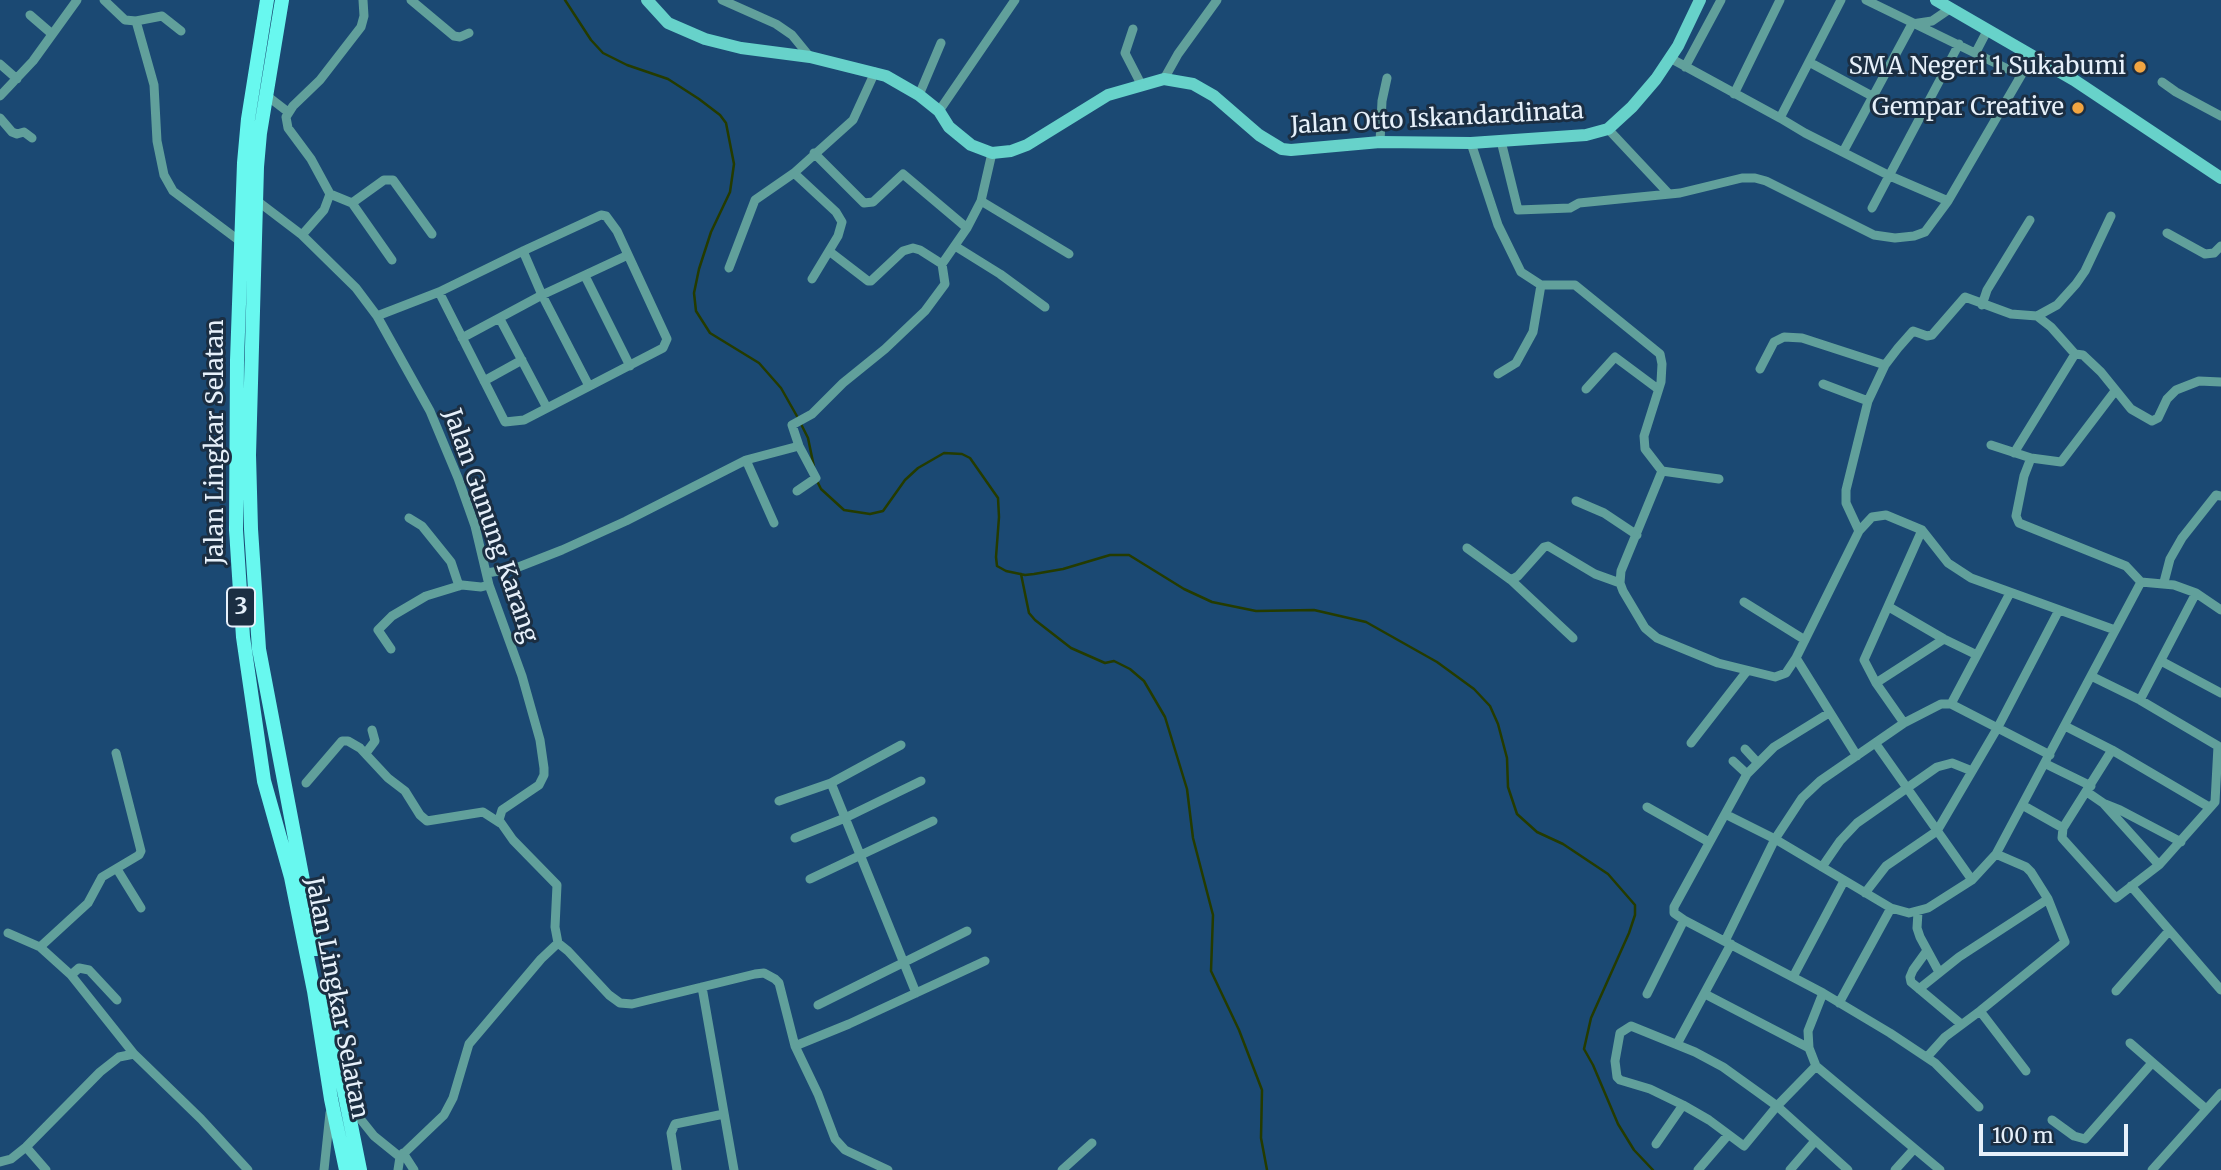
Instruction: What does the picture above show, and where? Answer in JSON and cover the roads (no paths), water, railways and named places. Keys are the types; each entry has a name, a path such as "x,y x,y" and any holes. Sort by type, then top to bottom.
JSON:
{"main road":[{"name":"Jalan Lingkar Selatan","path":"267,0 247,119 241,242 236,530 243,637 264,781 291,877 338,1099 360,1170"},
{"name":"Jalan Lingkar Selatan","path":"282,0 257,167 249,455 251,529 259,649 338,1099 346,1170"},
{"path":"647,0 667,23 688,34 741,48 808,57 876,72 919,95 939,111 948,127 958,135 975,148 992,153"},
{"name":"Jalan Otto Iskandardinata","path":"992,153 1022,148 1108,95 1164,79 1184,80 1207,92 1259,135 1282,149 1302,150 1380,142 1471,143 1586,135 1608,129 1632,107 1670,58 1700,0"},
{"path":"1936,0 2033,55 2221,178"},
{"path":"236,530 251,529"}],"street":[{"path":"0,96 17,79 77,0"},
{"path":"104,0 121,18 136,21 162,16 181,31"},
{"path":"363,0 363,21 351,42 320,80 288,112 286,123 311,159 330,194 352,203 392,260"},
{"path":"411,0 454,36 460,37 468,33"},
{"path":"722,0 776,24 797,40 808,57"},
{"path":"939,111 1015,0"},
{"path":"1164,79 1178,54 1217,0"},
{"path":"1685,67 1721,0"},
{"path":"1734,94 1780,0"},
{"path":"1780,118 1841,0"},
{"path":"1866,0 2020,75"},
{"path":"1912,24 1932,21 1951,8"},
{"path":"30,15 51,34"},
{"path":"136,21 154,85 157,141 164,175 173,191 241,242"},
{"path":"1843,152 1912,24"},
{"path":"1133,29 1125,53 1141,84"},
{"path":"1976,52 1988,29"},
{"path":"919,95 941,43"},
{"path":"1872,208 1959,44"},
{"path":"1501,141 1518,210 1570,208 1579,203 1694,191 1742,178 1755,178 1874,235 1895,238 1914,236 1924,232 1948,201 2033,55"},
{"path":"1670,58 1805,134 1948,201"},
{"path":"1809,62 1872,96"},
{"path":"0,64 17,79"},
{"path":"729,268 755,200 794,173 853,120 876,72"},
{"path":"1380,142 1382,101 1387,78"},
{"path":"2162,82 2221,116"},
{"path":"266,94 288,112"},
{"path":"0,118 12,132 24,132 32,138"},
{"path":"1608,129 1669,194"},
{"path":"1471,143 1499,225 1517,266 1526,276 1541,285 1575,285 1658,351 1662,363 1658,389 1644,440 1646,449 1662,471 1719,479"},
{"path":"814,153 864,202 873,202 903,174 967,228"},
{"path":"942,264 967,228 981,201 992,153"},
{"path":"794,173 840,217 841,230 812,279"},
{"path":"352,203 384,180 393,180 432,234"},
{"path":"302,235 324,209 330,194"},
{"name":"Jalan Gunung Karang","path":"256,200 302,235 356,288 377,316 430,411 466,502 489,585 522,676 540,740 544,768 539,785 502,810 500,823"},
{"path":"981,201 1069,254"},
{"path":"377,316 439,292 601,215 610,218 667,335 666,344 630,366 524,420 505,422 439,292"},
{"path":"1859,531 1846,503 1846,490 1868,401 1885,365 1912,332 1932,335 1965,297 2011,314 2037,316 2057,305 2076,284 2112,216"},
{"path":"1982,305 1987,290 2030,220"},
{"path":"2167,233 2205,254 2214,253 2221,246"},
{"path":"955,246 1009,279 1045,307"},
{"path":"797,492 816,478 791,427 812,414 843,383 885,349 925,311 944,288 942,264 926,253 909,248 868,281 829,251"},
{"path":"523,251 542,295 589,387"},
{"path":"462,338 542,295 628,255"},
{"path":"585,276 630,366"},
{"path":"1498,374 1516,363 1533,332 1541,285"},
{"path":"2037,316 2051,327 2075,354 2085,357 2101,372 2131,410 2140,416 2155,421 2167,399 2176,390 2199,381 2221,382"},
{"path":"500,319 547,408"},
{"path":"1760,369 1774,342 1784,337 1802,338 1885,365"},
{"path":"2014,453 2075,354"},
{"path":"1587,389 1615,357 1658,389"},
{"path":"484,380 523,360"},
{"path":"1823,384 1868,401"},
{"path":"1991,444 2031,458 2061,462 2115,391"},
{"path":"486,573 516,568 562,550 746,460 799,446"},
{"path":"2031,458 2024,476 2016,516 2018,521 2126,566 2141,582 2164,582 2196,593 2221,610"},
{"path":"746,460 774,523"},
{"path":"1662,471 1623,567 1620,583 1646,628 1657,638 1718,663 1768,676 1781,676 1786,673 1859,531 1866,522 1878,515 1896,518 1922,530 1939,553 1959,572 2115,630"},
{"path":"2164,582 2170,559 2182,538 2216,495 2221,496"},
{"path":"1576,501 1604,513 1637,535"},
{"path":"409,518 422,526 451,562 458,586"},
{"path":"1904,723 1876,683 1864,660 1922,530"},
{"path":"1511,580 1548,546 1595,574 1620,583"},
{"path":"1467,548 1511,580 1573,638"},
{"path":"1725,814 1775,839 1891,908 1903,912 1918,912 1935,905 1972,880 1996,854 2024,806 2141,582"},
{"path":"391,649 379,634 379,627 392,616 426,596 458,586 489,585"},
{"path":"1951,704 2010,593"},
{"path":"2140,700 2196,593"},
{"path":"1744,602 1805,640"},
{"path":"1889,607 1977,655"},
{"path":"1865,893 1886,866 1937,831 1998,727 2059,610"},
{"path":"1876,683 1944,639"},
{"path":"1796,658 1857,756"},
{"path":"2161,661 2221,693"},
{"path":"1690,743 1747,671"},
{"path":"2091,676 2140,700 2220,746 2215,804 2158,865 2116,898 2063,841 2063,828 2112,750"},
{"path":"1678,1044 1705,994 1775,839 1795,807 1811,788 1904,723 1941,704 1951,704 1998,727 2089,789 2158,865"},
{"path":"1829,713 1794,733 1757,762 1747,774 1674,907 1674,913 1823,993 1927,1057 1979,1107"},
{"path":"2065,726 2215,804"},
{"path":"366,753 375,741 372,730"},
{"path":"306,783 342,741 351,742 366,753 388,778 408,795 420,815 427,821 483,812 500,823 557,885 555,927 558,943 620,1003 632,1004 755,974 771,976 779,983 795,1046 818,1094 831,1133 838,1144 888,1170"},
{"path":"1876,744 1972,880"},
{"path":"779,801 831,783 901,745"},
{"path":"1745,748 1757,762"},
{"path":"40,947 88,903 102,877 139,855 141,850 116,754"},
{"path":"1733,761 1747,774"},
{"path":"1822,867 1848,832 1906,788 1945,764 1956,763 1972,771"},
{"path":"795,838 845,818 921,781"},
{"path":"831,783 916,993"},
{"path":"2103,803 2181,842"},
{"path":"2024,806 2063,828"},
{"path":"1647,807 1709,842"},
{"path":"810,879 933,821"},
{"path":"1927,1057 1945,1037 2064,944 2065,940 2048,899 2026,867 1996,854"},
{"path":"117,869 141,908"},
{"path":"1793,977 1844,881"},
{"path":"2131,886 2168,932 2221,990"},
{"path":"1919,989 1939,972 2048,899"},
{"path":"1839,1003 1891,908"},
{"path":"1918,912 1917,928 1926,951 1939,972"},
{"path":"1647,994 1684,920"},
{"path":"818,1005 967,931"},
{"path":"2116,991 2168,932"},
{"path":"8,933 40,947 71,975 134,1054 201,1119 248,1170"},
{"path":"398,1170 402,1155 444,1115 453,1098 469,1044 541,959 558,943"},
{"path":"1926,951 1910,977 1911,982 1961,1024"},
{"path":"795,1046 985,961"},
{"path":"71,975 79,968 89,970 117,1000"},
{"path":"702,987 733,1170"},
{"path":"1823,993 1808,1031 1816,1066 1940,1170"},
{"path":"1705,994 1810,1048"},
{"path":"1980,1011 2026,1071"},
{"path":"1816,1066 1777,1106 1746,1146 1742,1146 1709,1120 1683,1105 1616,1077 1616,1047 1620,1033 1631,1026 1678,1044 1723,1067 1777,1106 1848,1170"},
{"path":"2130,1043 2206,1109"},
{"path":"0,1162 11,1159 26,1147 100,1072 119,1057 134,1054"},
{"path":"2052,1120 2074,1136 2085,1139 2152,1063"},
{"path":"2152,1170 2221,1093"},
{"path":"338,1099 374,1136 402,1155 414,1170"},
{"path":"324,1170 338,1099"},
{"path":"1656,1144 1683,1105"},
{"path":"677,1170 671,1133 675,1124 724,1114"},
{"path":"1698,1170 1728,1135"},
{"path":"1790,1170 1815,1141"},
{"path":"1062,1170 1092,1143"},
{"path":"26,1147 46,1170"},
{"path":"1895,1170 1914,1149"}],"waterway":[{"path":"565,0 591,40 603,53 627,65 668,79 699,99 726,123 734,164 730,192 711,232 699,269 694,293 696,311 710,333 759,363 781,388 798,418"},
{"path":"801,424 808,438 814,467"},
{"path":"817,481 821,489 844,510 870,514 883,511 905,480 918,468 944,453 962,454 970,458 998,498 996,557 997,566 1006,571 1034,574 1063,569 1110,555 1129,555 1184,589 1212,602 1256,611 1314,610 1366,622 1437,662 1474,689 1490,706 1498,724 1507,758 1508,787 1517,814 1537,832 1563,844 1608,874 1635,905 1629,933 1591,1018 1584,1049 1618,1124 1634,1150 1653,1170"},
{"path":"1021,574 1029,613 1035,620 1071,648 1105,663 1114,661 1130,669 1144,681 1165,717 1187,789 1193,838 1213,915 1211,971 1239,1030 1262,1090 1261,1138 1267,1170"}],"place":[{"name":"SMA Negeri 1 Sukabumi","path":"2140,67"},
{"name":"Gempar Creative","path":"2078,108"}]}
